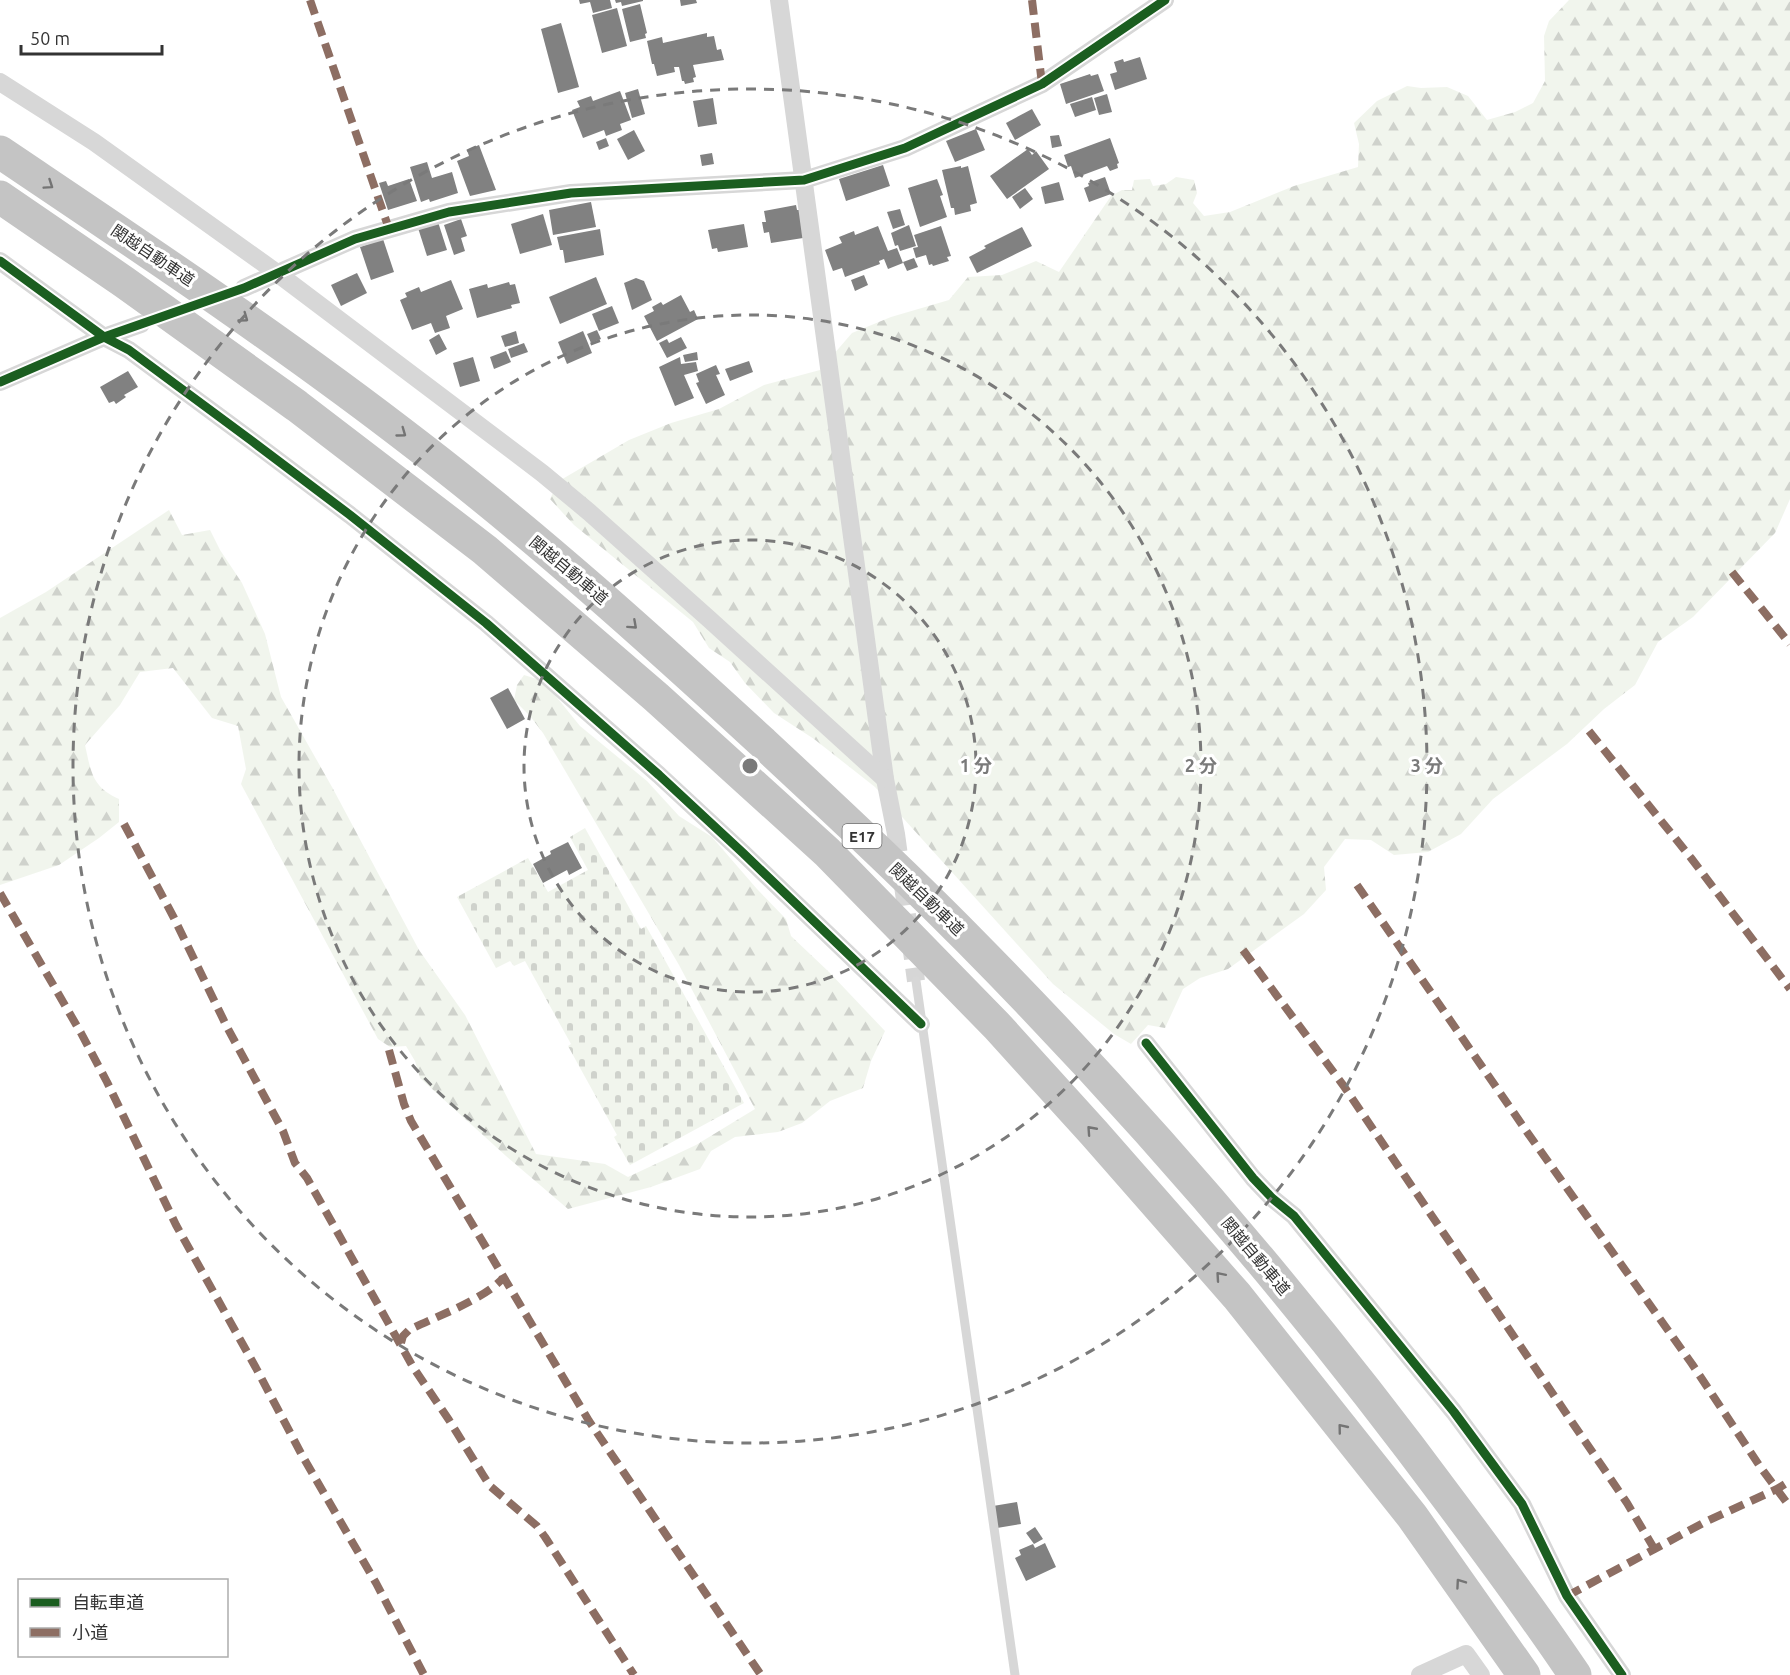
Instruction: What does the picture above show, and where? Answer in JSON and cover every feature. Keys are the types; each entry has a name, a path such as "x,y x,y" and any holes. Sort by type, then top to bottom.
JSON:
{"highway":[{"name":"関越自動車道","path":"0,152 206,291 418,445 581,578 841,815 969,939 1082,1059 1190,1180 1386,1415 1540,1623 1575,1675"},
{"name":"E17","path":"0,197 124,282 297,406 485,550 656,697 827,852 997,1026 1237,1296 1412,1516 1524,1675"}],"street":[{"path":"779,0 885,779 896,834"},
{"path":"244,288 355,239 449,212 571,194 804,180 905,148 1042,84 1165,0"},
{"path":"0,82 94,142 277,273 542,473 589,512 885,779"},
{"path":"0,261 104,337 129,350 261,448 486,623 659,775 921,1024"},
{"path":"0,382 104,337 141,324"},
{"path":"1146,1043 1253,1178 1294,1216 1454,1412 1521,1504 1567,1596 1622,1675"},
{"path":"1420,1675 1466,1653 1481,1675"}],"lane":[{"path":"916,981 1015,1675"}],"green space":[{"path":"1569,0 1790,0 1790,499 1775,533 1693,617 1658,642 1635,685 1604,709 1567,744 1493,799 1461,834 1428,852 1394,855 1371,840 1345,839 1324,867 1326,890 1304,914 1228,969 1200,978 1183,989 1165,1028 1148,1025 1131,1044 1114,1034 1053,984 875,787 814,739 774,713 745,683 730,662 709,648 693,622 574,525 550,499 559,481 629,440 671,423 719,409 764,385 820,370 852,333 891,317 949,300 968,277 1002,275 1036,261 1059,272 1111,196 1122,190 1132,190 1134,180 1150,179 1153,186 1166,184 1176,177 1194,180 1197,193 1193,203 1204,216 1230,212 1294,186 1358,167 1359,144 1354,123 1377,101 1407,86 1447,87 1468,96 1487,120 1515,112 1533,103 1545,81 1544,36 1549,21"},
{"path":"169,510 182,535 210,530 242,583 265,634 281,697 419,950 465,1015 536,1154 605,1164 628,1177 696,1145 755,1109 679,965 543,733 514,700 517,685 524,675 540,680 580,726 647,781 679,816 712,837 786,919 791,936 885,1031 871,1061 863,1088 830,1101 802,1123 778,1132 735,1137 711,1151 700,1169 651,1187 568,1209 420,1078 415,1061 406,1046 390,1047 378,1039 241,784 246,769 238,726 212,718 173,668 140,672 120,705 85,745 94,778 103,789 119,799 119,822 59,865 0,885 0,618 46,592"},
{"path":"585,828 641,929 646,926 744,1103 630,1165 614,1137 617,1135 568,1046 571,1044 525,961 514,966 510,961 496,968 457,897 528,858 548,892 588,870 570,837"}],"building":[{"path":"579,0 610,0 612,8 593,13 590,2 580,4"},
{"path":"615,0 643,1 622,6 621,2 616,3"},
{"path":"680,0 696,0 697,3 681,6"},
{"path":"640,4 647,33 646,38 630,42 622,9"},
{"path":"617,8 627,46 602,53 592,15"},
{"path":"561,23 579,87 558,93 541,29"},
{"path":"707,33 707,37 714,36 717,50 721,49 724,60 693,65 696,77 693,78 694,82 685,84 682,81 679,67 674,67 675,72 657,76 647,41 662,37 663,43"},
{"path":"1140,57 1147,79 1115,90 1110,74 1117,72 1114,62 1123,59 1124,62"},
{"path":"1090,74 1091,76 1098,74 1104,91 1066,104 1060,84"},
{"path":"638,89 645,114 632,118 625,93"},
{"path":"620,91 631,120 620,124 622,130 606,136 604,130 583,138 572,110 580,107 577,101 591,96 593,101"},
{"path":"1107,94 1112,112 1099,115 1094,98"},
{"path":"1092,97 1096,110 1075,117 1070,104"},
{"path":"713,98 717,124 698,127 693,101"},
{"path":"1032,109 1041,125 1015,140 1006,123"},
{"path":"976,129 985,150 955,162 946,141"},
{"path":"634,130 645,151 628,160 617,139"},
{"path":"1059,135 1062,146 1052,148 1050,136"},
{"path":"606,138 609,146 599,150 596,142"},
{"path":"1110,138 1119,163 1118,168 1110,171 1107,166 1075,178 1064,155"},
{"path":"479,145 496,190 470,196 457,161 469,156 467,150"},
{"path":"1028,149 1032,155 1036,151 1049,169 1007,199 990,176"},
{"path":"712,153 714,164 702,166 700,155"},
{"path":"427,162 432,178 452,172 458,193 430,202 429,199 421,202 410,167"},
{"path":"883,165 890,186 846,201 839,179"},
{"path":"961,166 961,168 968,166 977,203 970,205 971,211 955,215 954,208 951,208 942,170"},
{"path":"1105,177 1111,194 1089,202 1084,188 1089,186 1088,183"},
{"path":"409,179 417,201 388,210 379,183 386,181 388,186"},
{"path":"937,179 947,217 920,227 908,188"},
{"path":"1059,182 1064,200 1045,204 1041,187"},
{"path":"1025,188 1033,199 1020,209 1012,197"},
{"path":"591,202 596,227 553,235 549,210"},
{"path":"796,205 797,210 800,210 803,238 771,243 769,232 764,233 762,222 766,222 764,211"},
{"path":"900,209 905,225 893,229 887,212"},
{"path":"543,214 552,245 520,254 511,224"},
{"path":"461,219 467,236 461,238 465,251 454,255 444,225"},
{"path":"438,222 447,250 427,256 418,228"},
{"path":"744,224 748,247 718,252 717,248 712,249 708,230"},
{"path":"909,225 916,246 900,251 898,245 895,246 891,233"},
{"path":"878,226 888,251 897,248 903,263 888,269 884,259 879,261 880,264 845,277 842,268 833,271 825,250 842,243 839,237 854,231 855,235"},
{"path":"941,226 951,256 947,257 949,261 929,265 926,255 916,258 913,248 918,247 914,235"},
{"path":"1022,227 1032,246 977,273 969,257 986,248 984,246"},
{"path":"600,229 604,255 565,263 563,250 560,250 557,237"},
{"path":"383,239 394,272 371,280 360,247"},
{"path":"914,258 918,267 907,271 903,262"},
{"path":"357,273 367,293 341,306 331,285"},
{"path":"864,275 868,285 855,291 851,280"},
{"path":"596,277 607,304 560,324 549,297"},
{"path":"636,278 644,281 652,300 632,310 624,283"},
{"path":"451,280 463,309 446,316 450,328 435,333 431,323 412,330 400,300 407,297 405,293 419,287 421,292"},
{"path":"509,282 510,285 515,284 520,303 511,305 512,308 477,318 469,289 487,284 488,288"},
{"path":"681,295 690,312 694,310 698,319 657,341 644,316 654,311 652,307 661,302 663,305"},
{"path":"612,306 619,323 599,331 592,314"},
{"path":"597,330 601,339 591,343 587,334"},
{"path":"516,331 519,343 505,347 501,336"},
{"path":"583,331 592,353 567,364 558,342"},
{"path":"439,334 447,349 436,355 429,340"},
{"path":"681,337 687,348 667,358 659,343 667,339 669,343"},
{"path":"524,343 528,352 511,358 508,349"},
{"path":"506,351 511,362 494,369 490,357"},
{"path":"697,352 698,360 685,362 683,355"},
{"path":"473,357 480,381 460,387 453,363"},
{"path":"680,357 681,364 696,362 698,371 684,375 694,398 675,406 659,367"},
{"path":"749,361 753,372 730,381 725,369"},
{"path":"716,365 720,374 716,375 725,395 706,404 696,383 699,382 696,374"},
{"path":"128,371 138,387 124,395 126,397 116,404 114,401 109,403 100,387"},
{"path":"508,688 525,719 507,729 490,698"},
{"path":"568,842 582,868 569,875 567,870 543,883 533,864 551,854 550,851"},
{"path":"1017,1502 1021,1524 997,1528 993,1506"},
{"path":"1035,1527 1043,1539 1034,1544 1026,1533"},
{"path":"1045,1543 1056,1567 1026,1581 1015,1558 1021,1555 1019,1550 1033,1544 1035,1548"}],"tunnel":[{"path":"896,834 916,981"}],"marked path":[{"path":"310,0 389,229"},
{"path":"1032,0 1042,84"},
{"path":"1732,572 1790,644"},
{"path":"1589,731 1691,858 1790,989"},
{"path":"124,824 174,918 227,1027 283,1131 295,1163 307,1178 413,1367 490,1486 537,1526 545,1537 634,1675"},
{"path":"1357,885 1790,1507"},
{"path":"0,893 81,1033 176,1225 303,1457 376,1583 424,1675"},
{"path":"1243,950 1343,1085 1627,1503 1655,1550"},
{"path":"389,1050 411,1121 589,1421 761,1675"},
{"path":"401,1343 403,1336 409,1330 472,1300 495,1286 503,1278"},
{"path":"1567,1596 1705,1522 1790,1481"}],"cycle path":[{"path":"0,382 104,337 244,288 355,239 449,212 571,193 804,180 905,148 1042,84 1165,0"},
{"path":"0,261 104,337 129,350 252,441 486,623 659,775 921,1024"},
{"path":"1146,1043 1253,1178 1294,1216 1454,1412 1522,1504 1567,1596 1622,1675"}]}
